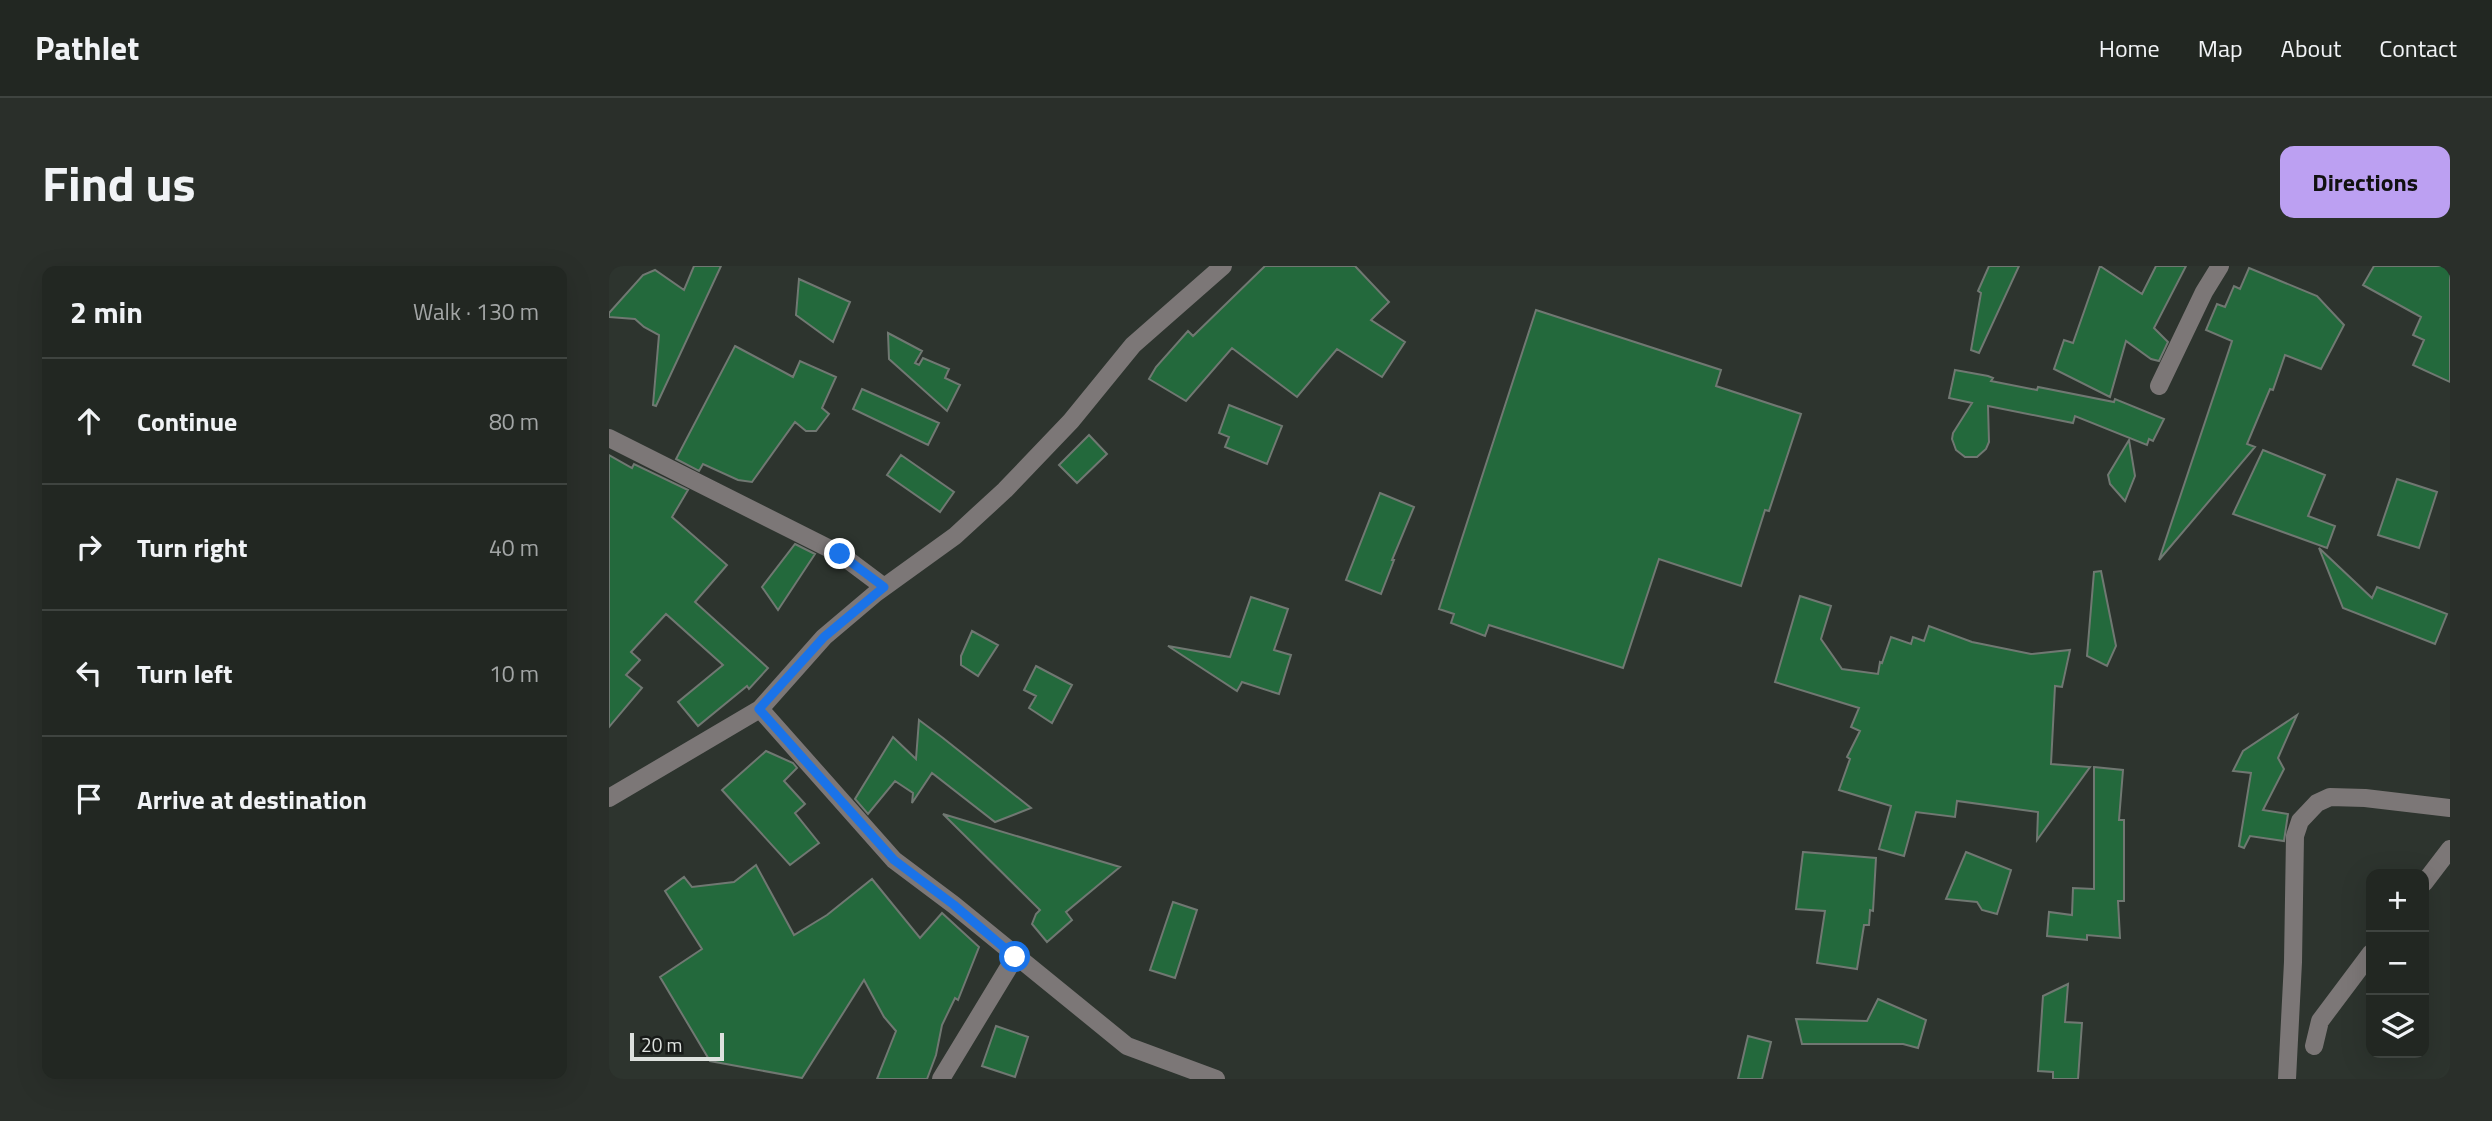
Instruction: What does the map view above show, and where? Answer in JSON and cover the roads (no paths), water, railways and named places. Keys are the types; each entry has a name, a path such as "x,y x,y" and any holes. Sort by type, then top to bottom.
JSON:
{"street":[{"path":"609,798 759,709 824,637 884,587 955,536 1005,490 1071,421 1133,345 1223,266"},
{"path":"2159,386 2204,292 2220,266"},
{"path":"609,438 840,554 884,587"},
{"path":"759,709 894,860 954,905 1126,1046 1216,1079"},
{"path":"2287,1079 2293,962 2295,836 2300,821 2317,803 2330,797 2365,798 2450,808"},
{"path":"2429,876 2450,849"},
{"path":"941,1079 1015,957"},
{"path":"2314,1046 2320,1021 2366,960"}]}
